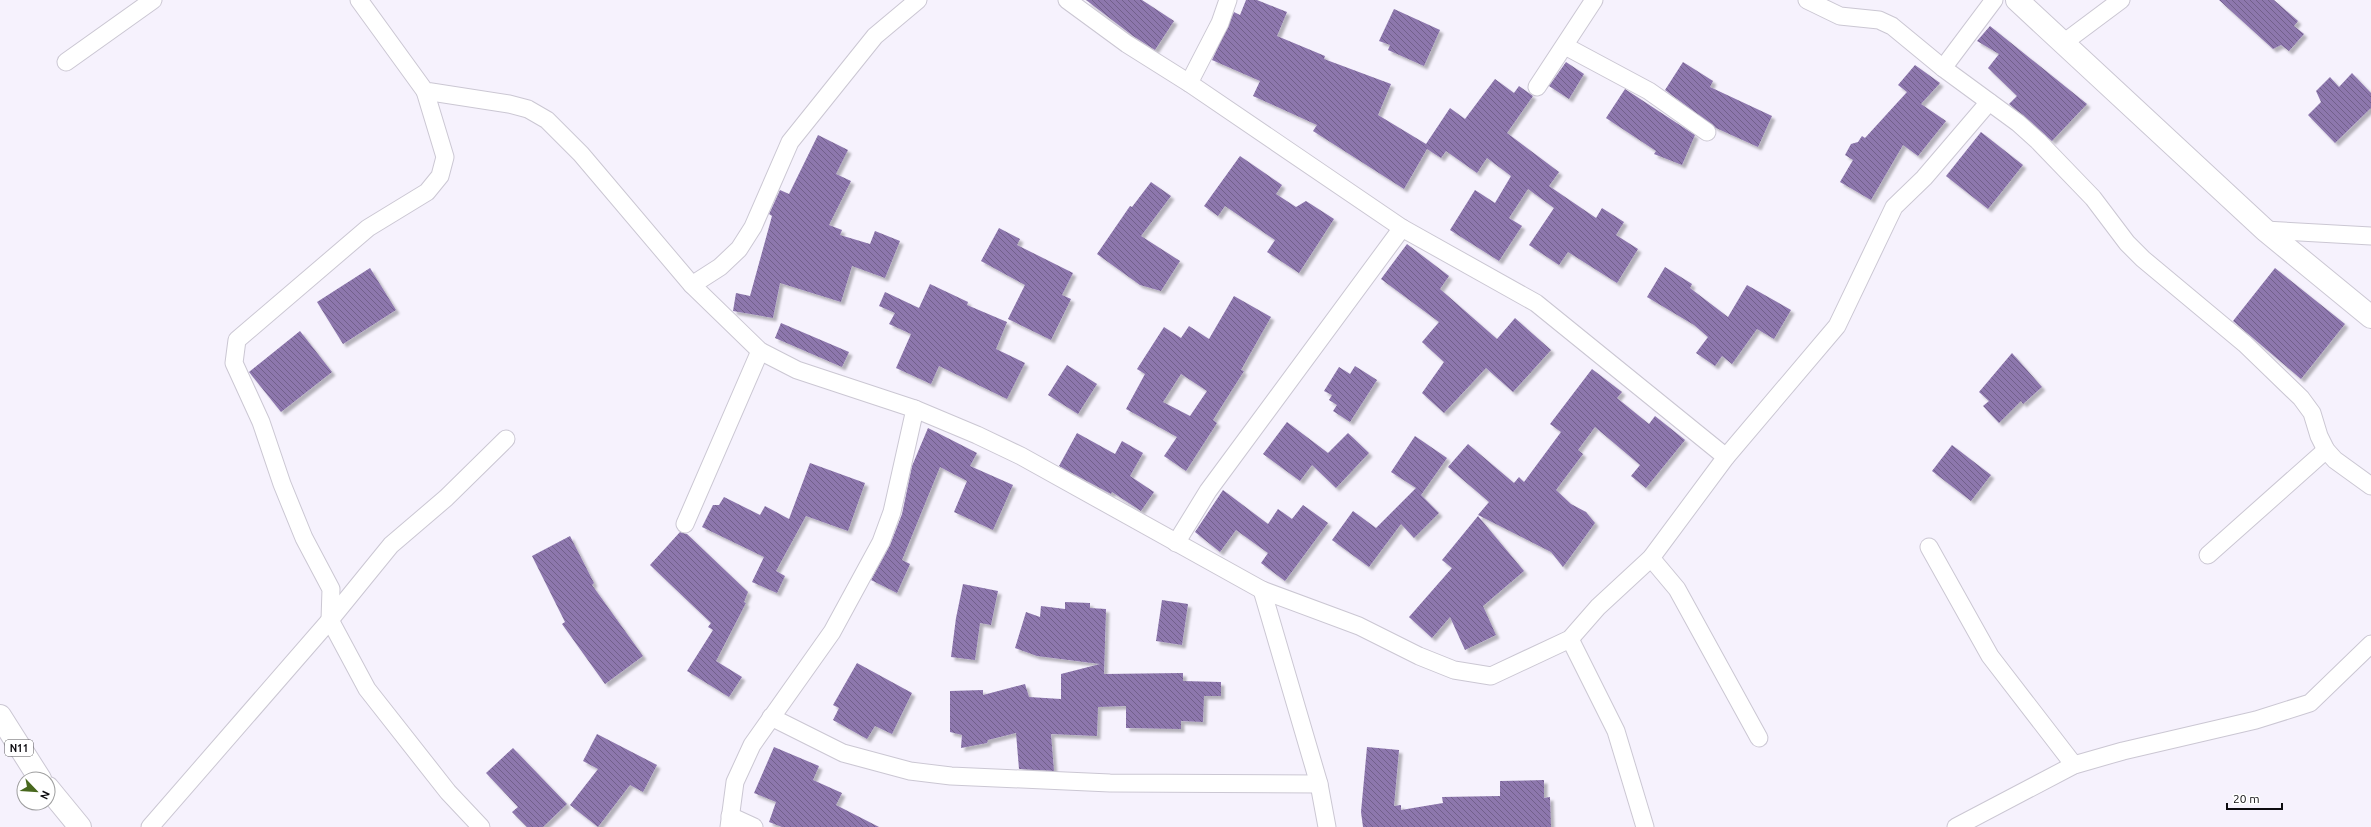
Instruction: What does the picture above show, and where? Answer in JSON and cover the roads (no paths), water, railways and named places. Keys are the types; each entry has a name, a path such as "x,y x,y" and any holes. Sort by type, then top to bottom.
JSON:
{"main road":[{"path":"2017,0 2062,44 2265,230 2371,317"},
{"name":"N11","path":"0,716 35,771"},
{"path":"56,798 80,827"}],"street":[{"path":"66,62 153,0"},
{"path":"359,0 425,91 445,157 440,176 426,192 368,228 237,340 234,363 261,422 282,484 304,538 332,589 330,620 367,689 448,792 481,827"},
{"path":"692,285 720,267 738,249 753,227 790,142 875,36 918,0"},
{"path":"1067,0 1127,44 1188,83 1402,228 1536,303 1726,457"},
{"path":"1188,83 1220,23 1228,0"},
{"path":"1537,87 1594,0"},
{"path":"1807,0 1840,16 1879,20 1892,26 1943,68 2038,140 2093,198 2127,243 2143,259 2245,344 2301,398 2312,413 2319,436 2326,450 2335,460 2371,486"},
{"path":"1943,68 1994,0"},
{"path":"2062,44 2121,0"},
{"path":"1565,46 1649,91 1707,132"},
{"path":"425,91 509,104 528,109 547,120 581,154 692,285 760,351 797,370 915,410 977,435 1021,456 1262,590 1359,626 1419,656 1454,670 1491,676 1570,639 1598,607 1651,558 1726,457 1837,326 1894,207 1924,178 1989,102"},
{"path":"1176,543 1208,491 1402,228"},
{"path":"2265,230 2371,236"},
{"path":"685,524 760,351"},
{"path":"754,827 730,821 735,782 752,745 832,632 881,542 892,512 915,410"},
{"path":"150,827 330,620 391,545 446,498 506,439"},
{"path":"2208,555 2326,450"},
{"path":"1929,547 1990,656 2074,765"},
{"path":"1651,558 1677,589 1759,738"},
{"path":"1262,590 1319,784 1327,827"},
{"path":"1570,639 1616,731 1645,827"},
{"path":"1956,827 2074,765 2123,751 2256,720 2310,703 2371,644"},
{"path":"771,717 843,753 910,771 951,776 1110,783 1319,784"}]}
